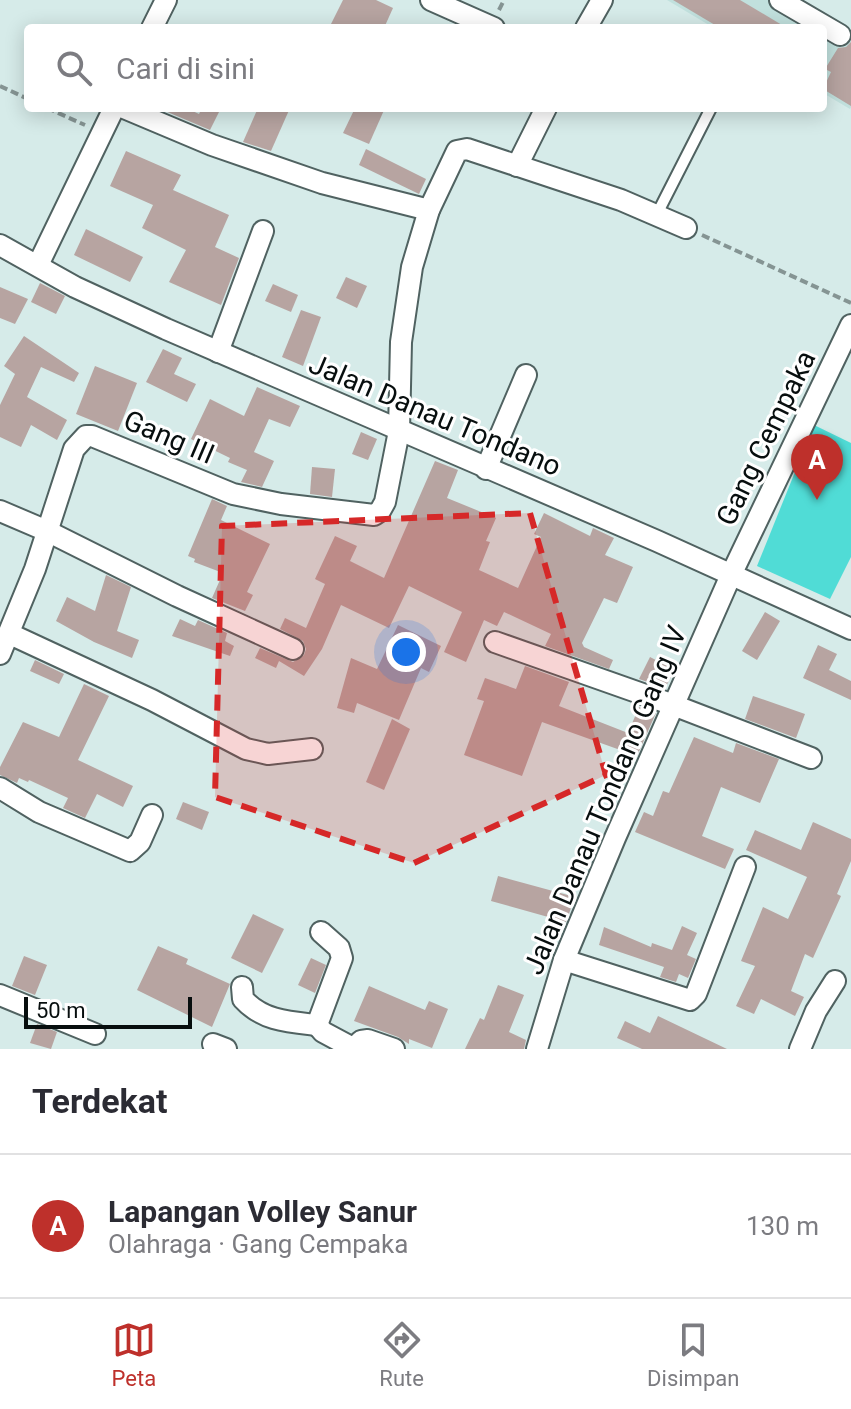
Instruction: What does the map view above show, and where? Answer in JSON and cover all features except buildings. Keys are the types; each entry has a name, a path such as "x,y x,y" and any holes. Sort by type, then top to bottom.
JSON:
{"street":[{"path":"154,24 166,0"},
{"path":"431,0 485,24"},
{"path":"588,24 602,0"},
{"path":"780,0 821,24"},
{"path":"827,27 840,35"},
{"path":"38,265 112,112"},
{"path":"134,112 212,145 322,183 429,210"},
{"path":"517,166 544,112"},
{"path":"399,431 401,342 412,267 429,210 457,151 467,149 657,214 686,228"},
{"path":"218,352 263,231"},
{"name":"Jalan Danau Tondano","path":"0,245 75,287 218,352 657,541 851,629"},
{"name":"Gang Cempaka","path":"731,575 851,325"},
{"path":"486,469 526,375"},
{"name":"Gang III","path":"0,654 35,569 74,449 86,436 233,494 281,504 374,515 385,502 399,431"},
{"path":"0,511 293,649"},
{"name":"Jalan Danau Tondano Gang IV","path":"537,1049 564,960 731,575"},
{"path":"10,634 152,700 246,749 268,754 312,749"},
{"path":"495,642 674,705 811,758"},
{"path":"0,788 39,812 130,851 140,842 152,815"},
{"path":"564,960 690,1000 696,994 745,867"},
{"path":"317,1025 342,958 339,948 321,932"},
{"path":"800,1049 816,1011 835,981"},
{"path":"242,987 243,999 254,1011 280,1021 317,1025 323,1032 353,1048 361,1041 368,1040 394,1049"},
{"path":"0,995 95,1034"}],"lane":[{"path":"657,214 709,112"}],"path":[{"path":"0,86 24,97"},
{"path":"56,112 102,133"},
{"path":"686,228 851,304"}],"highlighted area":[{"path":"530,513 606,775 414,863 215,797 222,526"}],"shaded area":[{"path":"667,0 790,0 851,36 850,109 827,95 827,24 707,24"},
{"path":"814,425 851,443 851,557 830,599 757,566"}],"place":[{"name":"Lapangan Volley Sanur","path":"817,500"}]}
